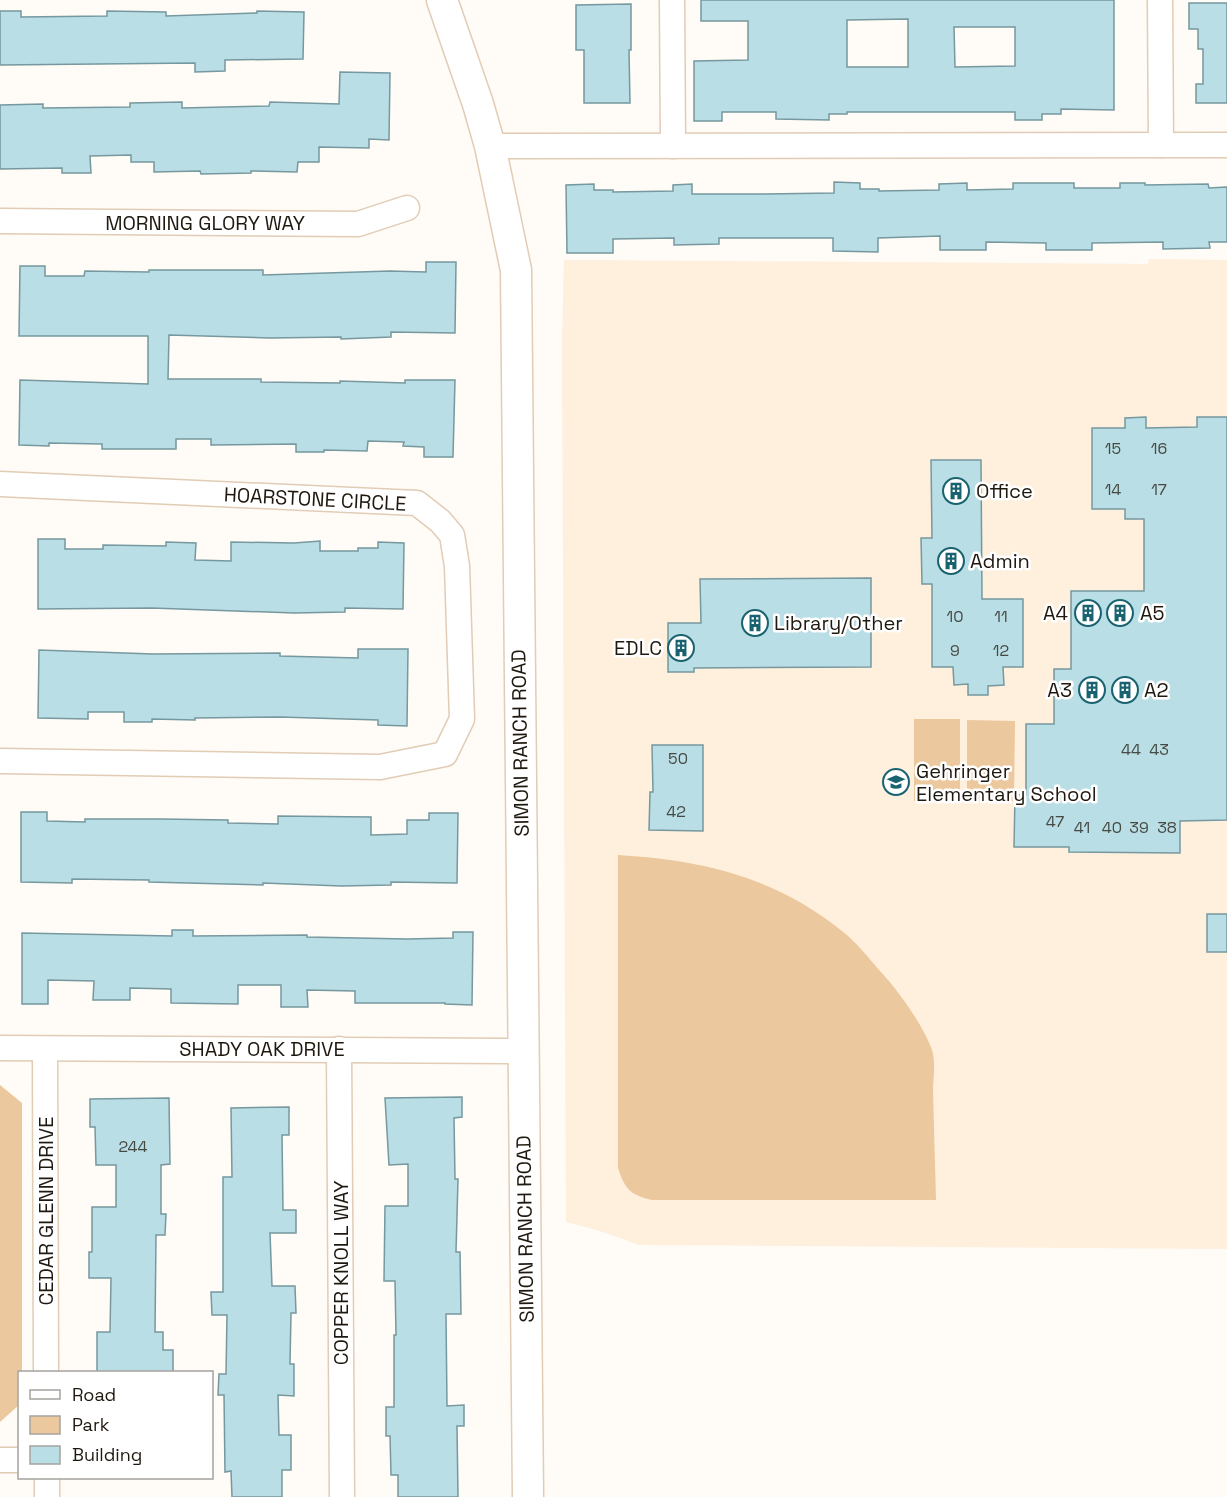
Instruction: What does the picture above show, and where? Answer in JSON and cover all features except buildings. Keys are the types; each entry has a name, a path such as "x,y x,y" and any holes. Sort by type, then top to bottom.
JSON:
{"street":[{"name":"SIMON RANCH ROAD","path":"442,0 490,146 516,270 528,1497"},
{"path":"672,0 673,146"},
{"path":"1160,0 1161,146"},
{"path":"490,146 1227,146"},
{"name":"MORNING GLORY WAY","path":"0,221 358,224 406,208"},
{"name":"HOARSTONE CIRCLE","path":"0,484 417,503 440,521 452,535 457,566 462,719 445,754 380,767 0,761"},
{"name":"SHADY OAK DRIVE","path":"0,1048 523,1051"},
{"name":"CEDAR GLENN DRIVE","path":"45,1049 46,1371"},
{"name":"COPPER KNOLL WAY","path":"339,1049 342,1497"},
{"path":"0,1460 18,1460"},
{"path":"46,1479 47,1497"}],"shaded area":[{"name":"Gehringer Elementary School","path":"1149,259 1227,260 1227,1249 639,1245 566,1222 562,342 564,260 1148,264"}],"green space":[{"path":"914,719 960,719 960,801 914,801"},
{"path":"967,720 1015,721 1014,801 967,801"},
{"path":"618,855 679,861 708,867 764,885 817,912 862,950 909,1008 932,1050 936,1200 652,1200 638,1196 629,1190 618,1168"},
{"path":"0,1085 22,1103 22,1371 18,1371 18,1406 0,1422"}],"place":[{"name":"Office","path":"956,491"},
{"name":"Admin","path":"951,561"},
{"name":"A4","path":"1088,613"},
{"name":"A5","path":"1120,613"},
{"name":"Library/Other","path":"755,623"},
{"name":"EDLC","path":"681,648"},
{"name":"A3","path":"1092,690"},
{"name":"A2","path":"1125,690"},
{"name":"Gehringer Elementary School","path":"896,782"}]}
